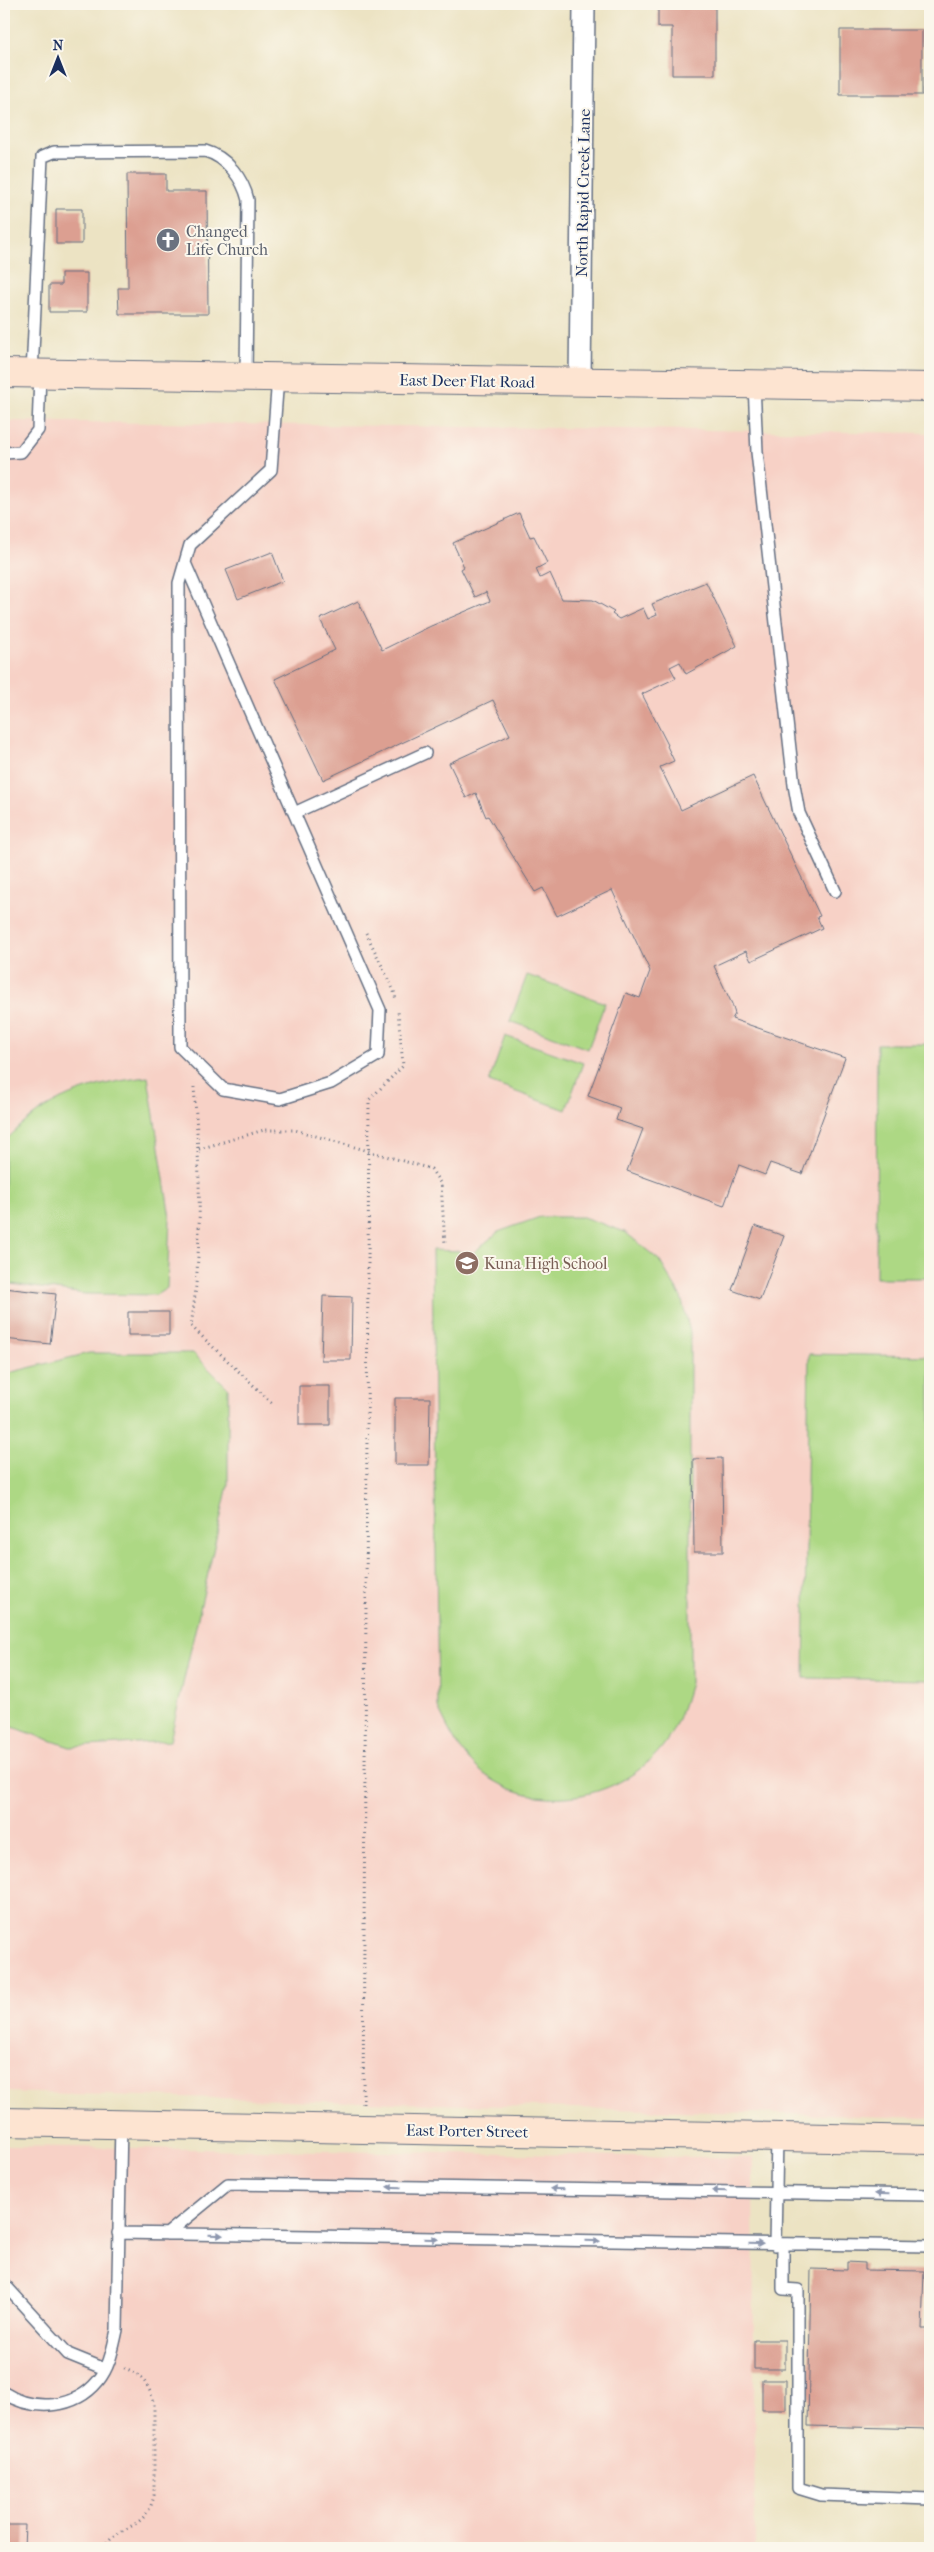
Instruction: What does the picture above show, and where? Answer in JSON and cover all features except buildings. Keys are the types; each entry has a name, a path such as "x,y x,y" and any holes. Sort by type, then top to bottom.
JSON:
{"main road":[{"name":"East Deer Flat Road","path":"4,373 580,383 930,386"},
{"name":"East Porter Street","path":"4,2122 930,2140"}],"street":[{"name":"North Rapid Creek Lane","path":"580,383 584,4"}],"lane":[{"path":"4,453 20,452 38,430 36,374 42,157 54,152 205,152 216,154 224,160 245,190 248,200 246,377"},
{"path":"185,563 380,1010 378,1055 331,1084 280,1099 224,1089 180,1047 179,583 190,545 271,470 278,377"},
{"path":"754,384 757,452 794,785 799,812 835,891"},
{"path":"294,813 425,753"},
{"path":"4,2393 15,2400 38,2405 61,2404 80,2398 99,2380 107,2366 117,2330 121,2124"},
{"path":"777,2136 776,2192 783,2289 798,2290 798,2488 821,2495 930,2499"},
{"path":"167,2234 228,2184 930,2194"},
{"path":"118,2233 930,2246"},
{"path":"4,2284 68,2354 107,2366"}],"path":[{"path":"363,2104 369,1100 403,1066 399,1017 394,991 365,930"},
{"path":"194,1087 199,1149 196,1290 191,1326 272,1403"},
{"path":"199,1149 264,1130 295,1130 369,1149 431,1169 440,1184 446,1244"},
{"path":"104,2548 124,2531 144,2519 152,2507 154,2495 154,2405 151,2391 144,2379 132,2370 107,2366"}],"shaded area":[{"name":"Kuna High School","path":"4,421 930,433 930,2118 4,2092"},
{"path":"4,2146 753,2158 755,2548 4,2548"}],"green space":[{"path":"527,975 605,1003 588,1049 510,1021"},
{"path":"505,1036 583,1063 566,1110 489,1082"},
{"path":"877,1044 930,1044 930,1278 876,1278"},
{"path":"148,1077 170,1218 167,1288 156,1295 85,1294 4,1283 4,1142 36,1114 70,1095 106,1084"},
{"path":"540,1217 583,1217 625,1232 659,1260 681,1297 690,1332 690,1683 680,1715 668,1739 646,1764 625,1779 603,1789 579,1795 554,1797 529,1794 505,1786 483,1773 462,1752 438,1708 432,1250 460,1251 460,1264 498,1232"},
{"path":"89,1353 193,1353 228,1388 228,1485 170,1741 70,1747 4,1724 4,1374"},
{"path":"809,1354 930,1356 930,1680 804,1678"}],"place":[{"name":"Changed Life Church","path":"168,240"},
{"name":"Kuna High School","path":"467,1263"}]}
